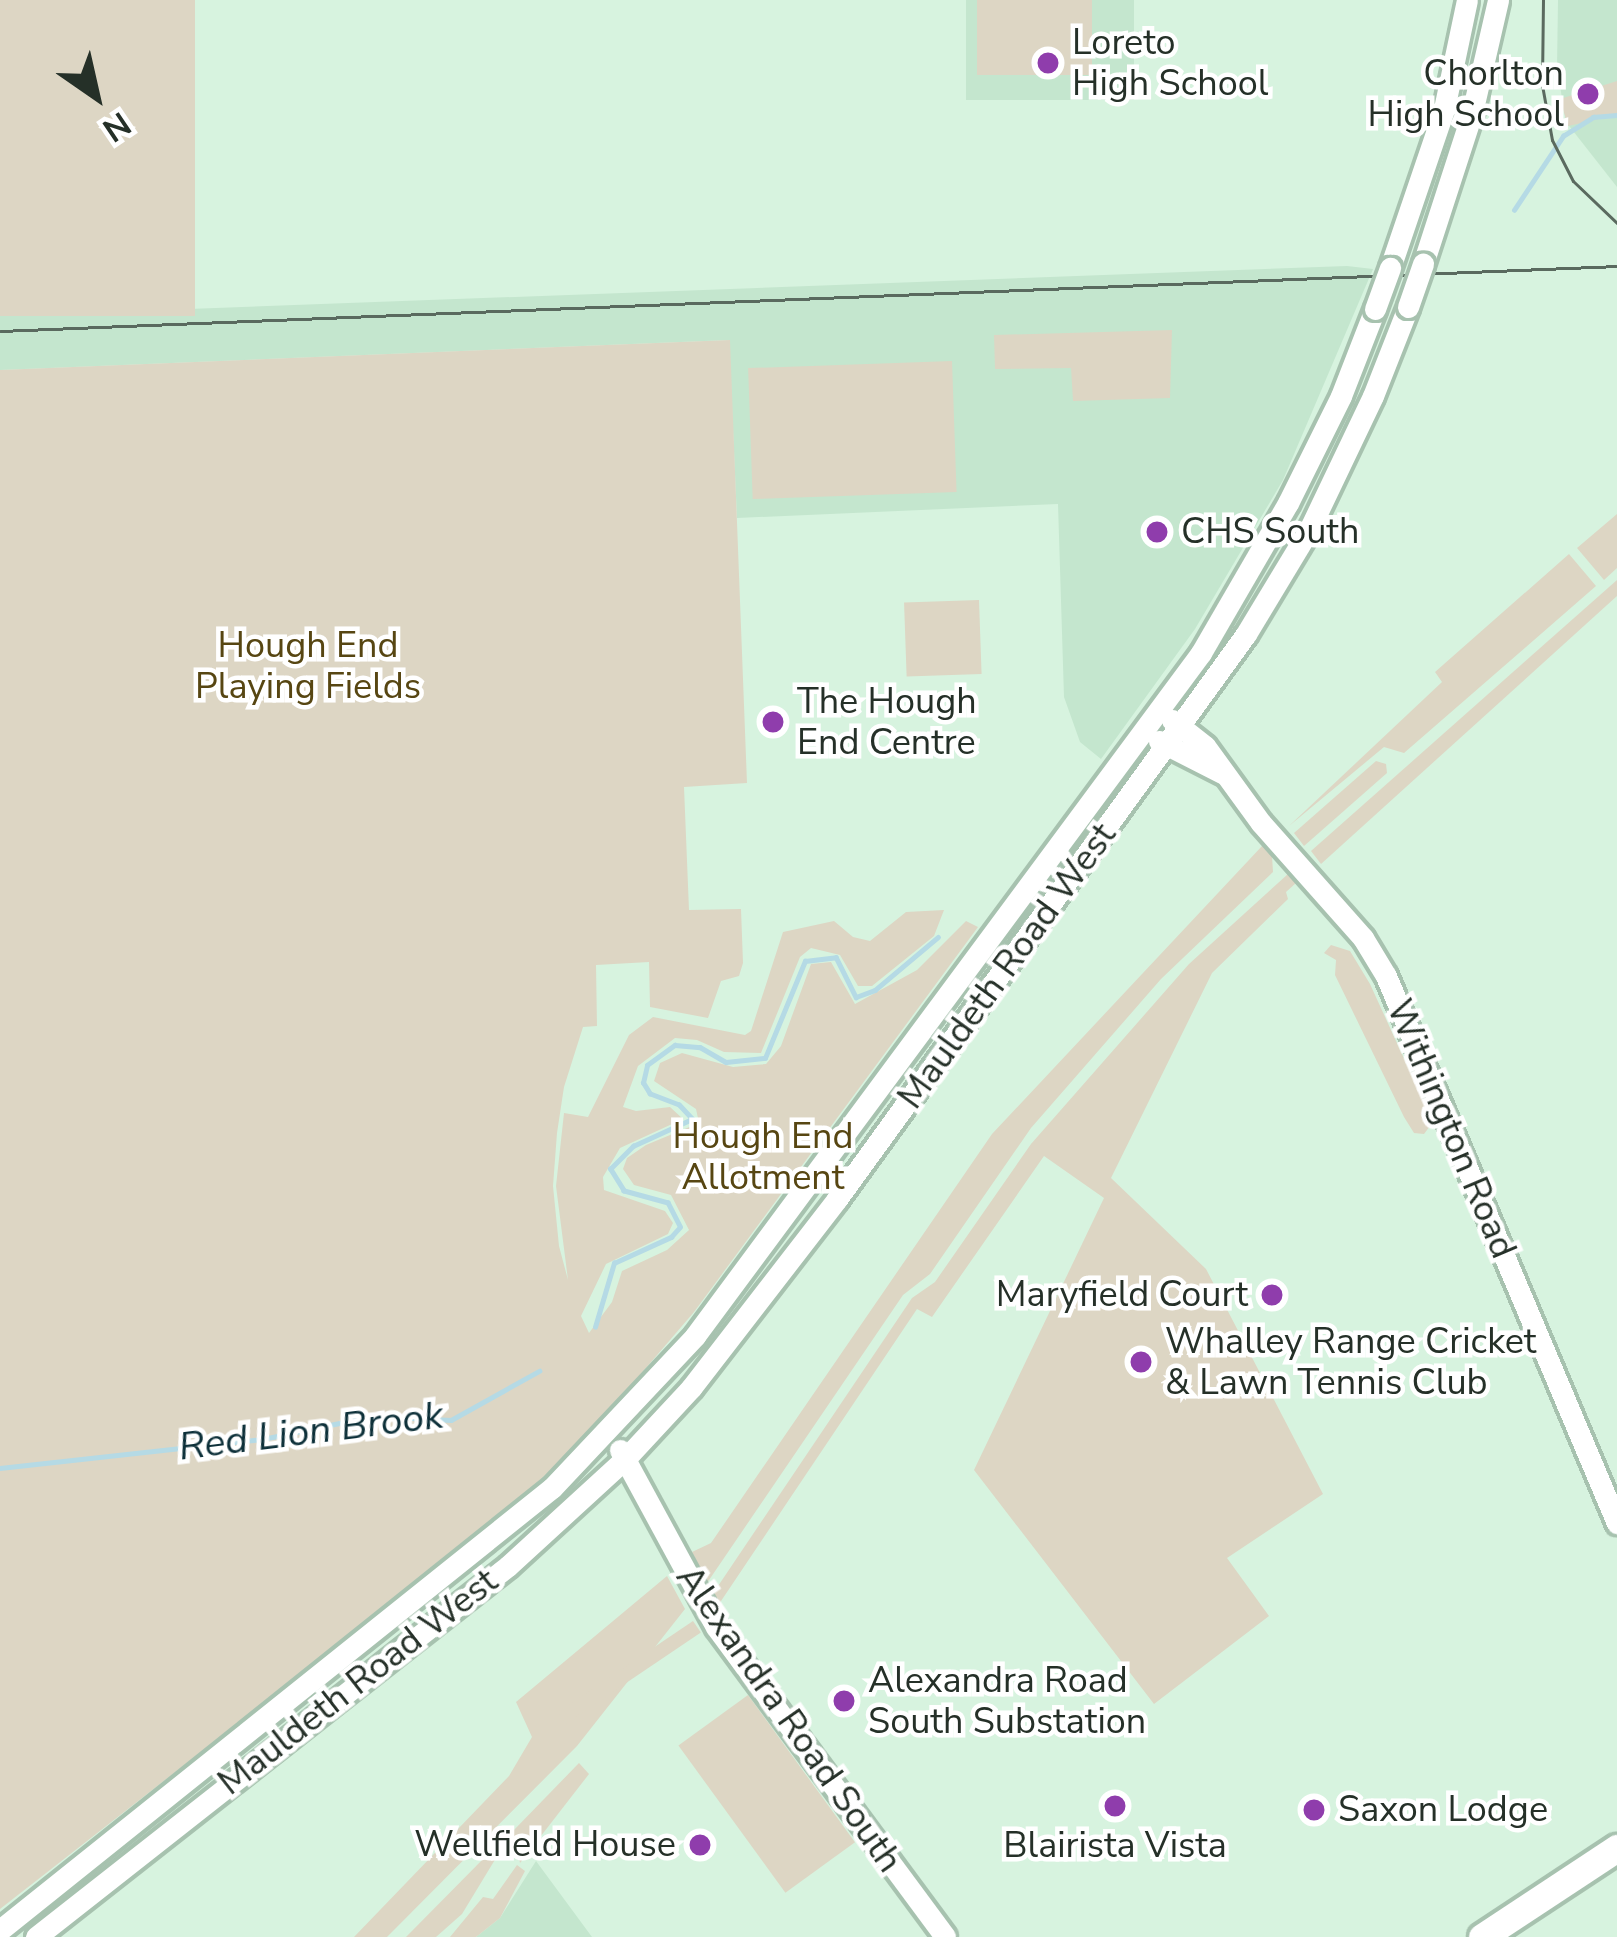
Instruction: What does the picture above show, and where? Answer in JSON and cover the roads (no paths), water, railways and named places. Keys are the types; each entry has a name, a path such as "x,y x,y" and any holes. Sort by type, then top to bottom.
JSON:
{"highway":[{"path":"1482,1937 1617,1848"}],"street":[{"name":"Mauldeth Road West","path":"5,1931 552,1488 607,1434 742,1276 1201,653 1288,503 1341,396 1390,268 1444,110 1467,0"},
{"name":"Mauldeth Road West","path":"35,1937 508,1566 626,1458 761,1302 1167,746 1246,634 1310,528 1373,396 1424,264 1472,113 1498,0"},
{"name":"Withington Road","path":"1158,712 1181,725 1223,773 1363,938 1386,976 1617,1523"},
{"name":"Withington Road","path":"1142,731 1223,773"},
{"name":"Alexandra Road South","path":"607,1434 626,1458 685,1577 716,1627 945,1937"}],"waterway":[{"path":"1514,210 1563,136 1593,117 1617,115"},
{"path":"595,1327 614,1263 671,1237 680,1227 668,1203 624,1191 610,1169 633,1146 692,1119 679,1105 650,1094 643,1083 647,1065 675,1045 700,1047 726,1062 765,1058 805,961 836,957 856,997 875,990 938,937"},
{"name":"Red Lion Brook","path":"0,1468 263,1439 373,1416 451,1420 539,1371"}],"tram line":[{"path":"1543,0 1542,85 1552,140 1573,181 1617,223"},
{"path":"0,331 1617,266"}],"place":[{"name":"Loreto High School","path":"1048,63"},
{"name":"Chorlton High School","path":"1588,94"},
{"name":"CHS South","path":"1157,532"},
{"name":"The Hough End Centre","path":"773,722"},
{"name":"Maryfield Court","path":"1272,1295"},
{"name":"Whalley Range Cricket & Lawn Tennis Club","path":"1141,1362"},
{"name":"Alexandra Road South Substation","path":"844,1701"},
{"name":"Blairista Vista","path":"1115,1806"},
{"name":"Saxon Lodge","path":"1314,1810"},
{"name":"Wellfield House","path":"700,1845"}],"park label":[{"name":"Hough End Playing Fields","path":"308,666"},
{"name":"Hough End Allotment","path":"763,1156"}]}
